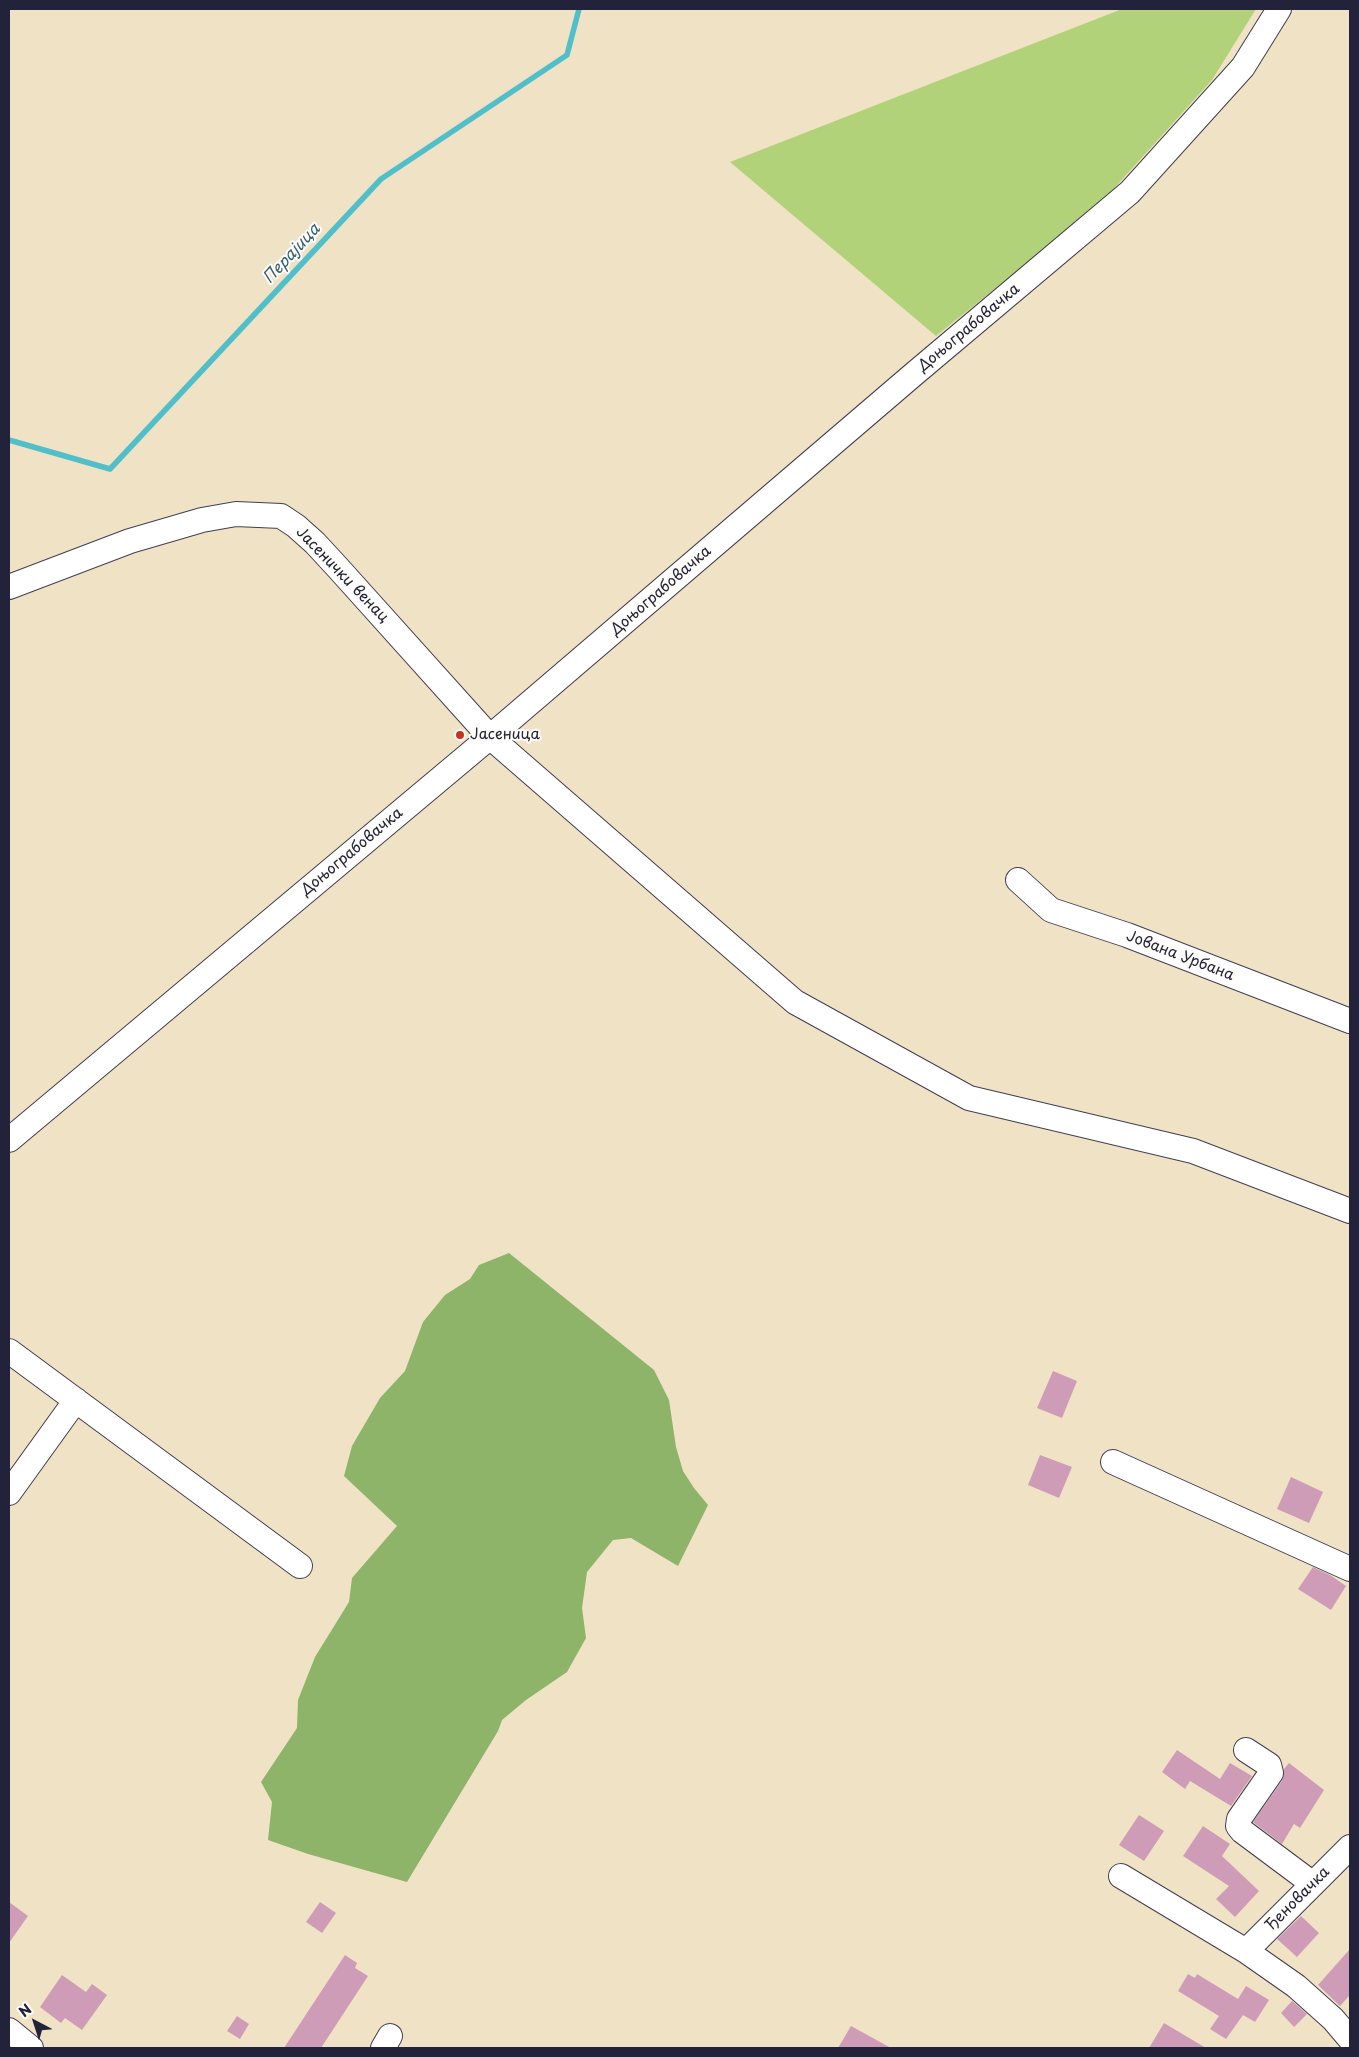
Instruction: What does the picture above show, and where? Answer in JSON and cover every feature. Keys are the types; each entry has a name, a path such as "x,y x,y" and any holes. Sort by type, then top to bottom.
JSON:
{"street":[{"name":"Доњограбовачка","path":"9,1140 490,737 1130,192 1243,68 1279,9"},
{"name":"Јасенички венац","path":"9,587 130,541 202,520 236,514 281,516 296,526 327,556 490,737 796,1002 969,1098 1193,1151 1350,1210"},
{"name":"Јована Урбана","path":"1018,880 1051,910 1126,935 1350,1021"},
{"path":"9,1351 300,1566"},
{"path":"9,1493 76,1400"},
{"path":"1113,1462 1350,1569"},
{"path":"1246,1750 1269,1765 1271,1773 1239,1819 1238,1826 1242,1831 1313,1884"},
{"name":"Ђеновачка","path":"1246,1951 1350,1847"},
{"path":"1121,1876 1246,1951 1316,2002 1350,2039"},
{"path":"9,2030 31,2048"}],"green space":[{"path":"1122,9 1256,9 1212,80 1099,205 936,336 730,162"},
{"path":"509,1253 654,1370 669,1400 676,1447 683,1471 708,1505 678,1566 631,1538 613,1540 587,1572 582,1608 586,1638 567,1672 526,1700 502,1720 498,1731 407,1882 308,1854 268,1840 272,1802 261,1782 297,1728 298,1700 315,1657 349,1602 352,1578 397,1526 344,1476 352,1446 380,1398 405,1371 423,1322 445,1295 470,1279 479,1265"}],"building":[{"path":"1053,1371 1077,1381 1062,1418 1037,1408"},
{"path":"1040,1455 1072,1467 1059,1498 1028,1485"},
{"path":"1291,1477 1323,1492 1309,1523 1277,1509"},
{"path":"1313,1567 1330,1575 1346,1586 1331,1610 1298,1589"},
{"path":"1177,1750 1220,1779 1230,1763 1252,1776 1231,1806 1190,1781 1185,1789 1162,1772"},
{"path":"1289,1763 1324,1790 1300,1828 1294,1824 1282,1844 1253,1822 1282,1781 1284,1769"},
{"path":"1139,1815 1164,1831 1144,1861 1119,1845"},
{"path":"1203,1826 1230,1844 1222,1856 1259,1891 1235,1917 1216,1899 1229,1886 1183,1856"},
{"path":"9,1902 28,1916 9,1943"},
{"path":"320,1902 336,1913 322,1933 306,1922"},
{"path":"1301,1916 1319,1933 1297,1957 1277,1939"},
{"path":"1350,1949 1350,1995 1340,2006 1318,1985"},
{"path":"345,1955 357,1963 355,1968 368,1976 321,2048 284,2048"},
{"path":"1188,1974 1195,1978 1197,1974 1238,1999 1246,1986 1269,2000 1255,2022 1243,2015 1226,2039 1210,2029 1219,2016 1178,1991"},
{"path":"62,1975 86,1992 92,1984 107,1995 82,2030 65,2018 61,2023 40,2007"},
{"path":"1292,2001 1307,2014 1294,2027 1281,2013"},
{"path":"237,2016 249,2024 240,2039 227,2031"},
{"path":"1164,2023 1206,2048 1149,2048"},
{"path":"851,2026 891,2048 838,2048"}],"waterway":[{"name":"Перајица","path":"9,440 110,469 381,179 567,55 579,9"}],"place":[{"name":"Јасеница","path":"460,735"}]}
